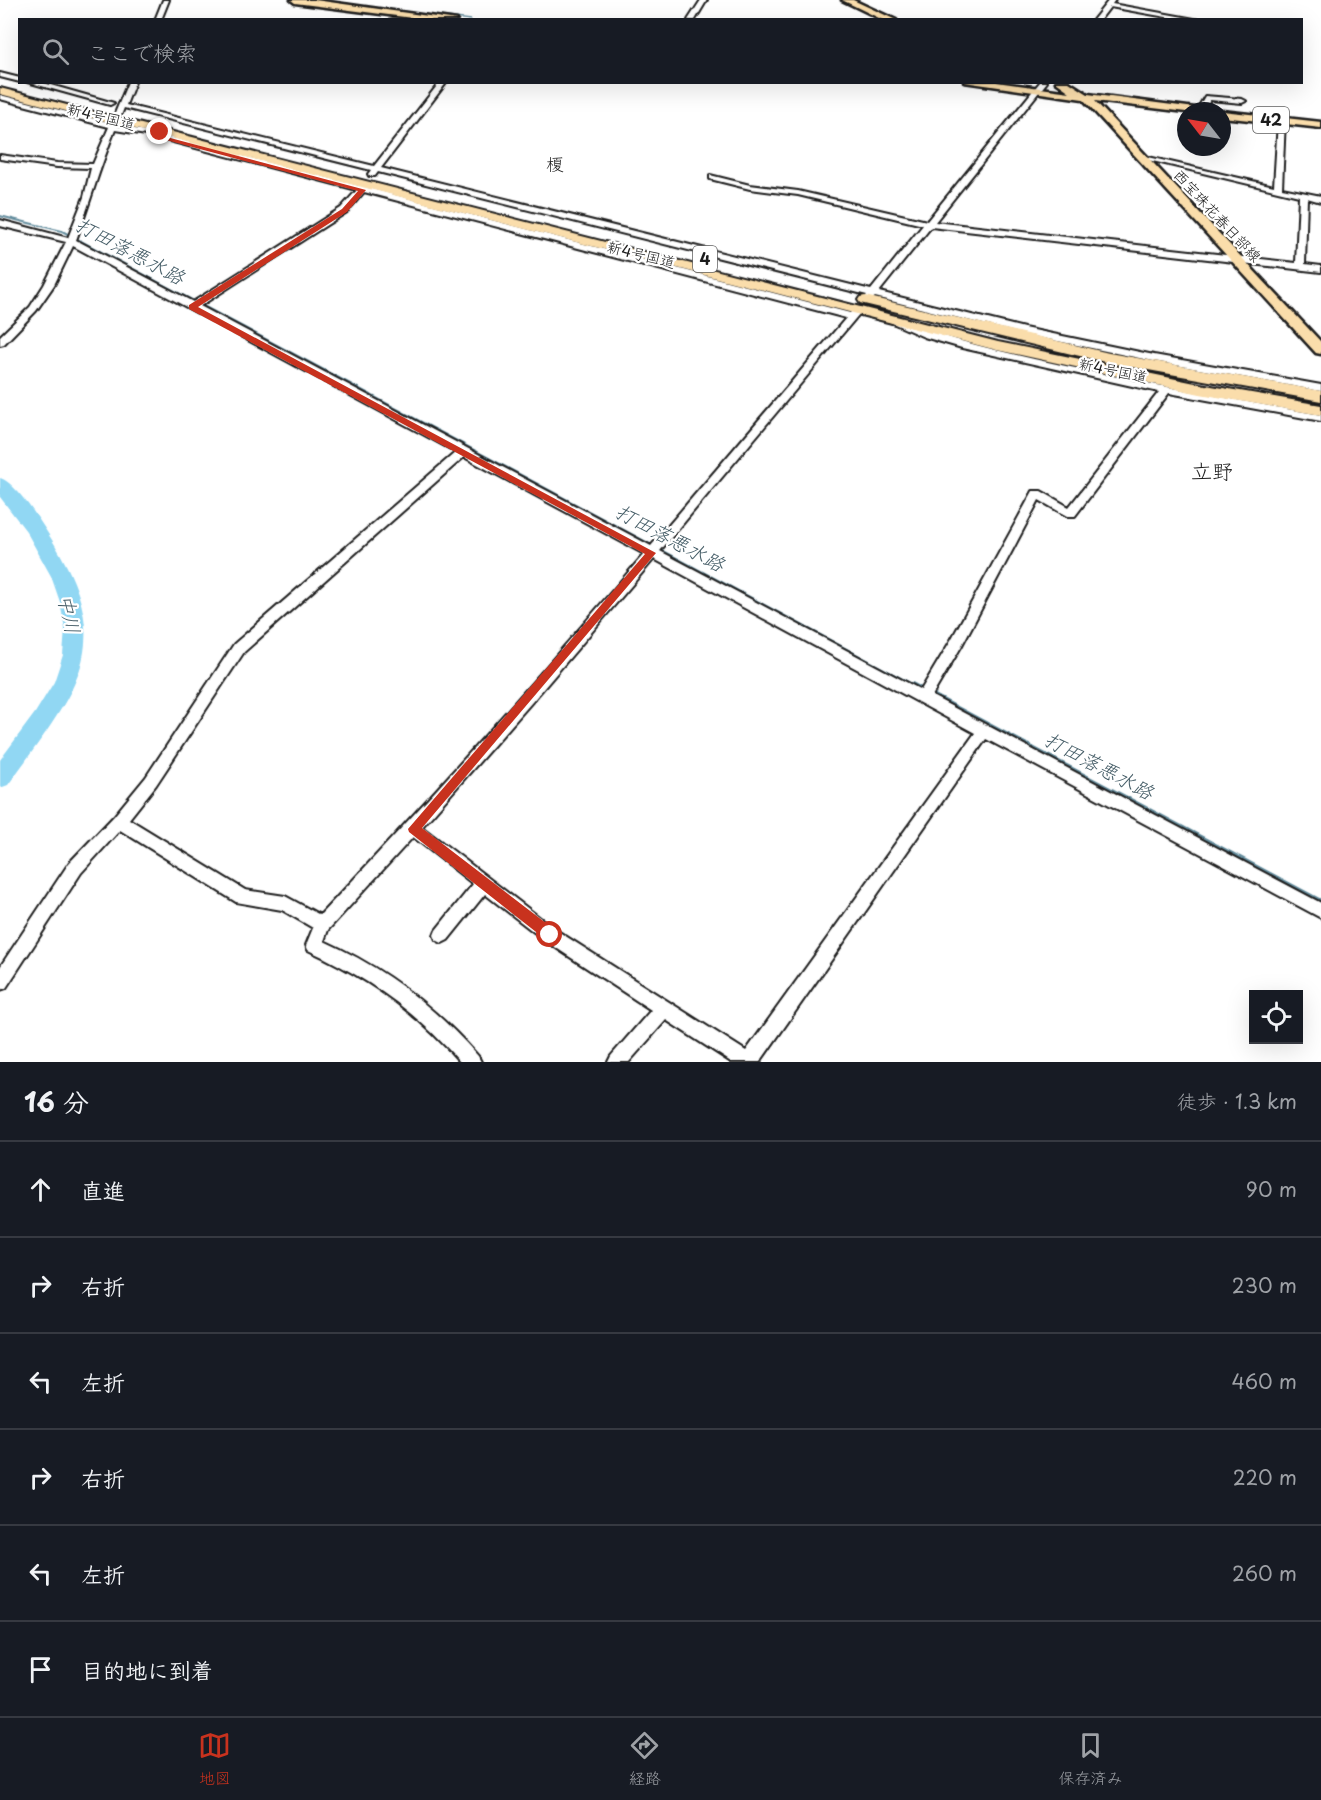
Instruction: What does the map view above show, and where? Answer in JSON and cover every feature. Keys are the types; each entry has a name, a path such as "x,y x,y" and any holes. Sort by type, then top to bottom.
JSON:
{"highway":[{"name":"新4号国道","path":"0,81 76,98 117,116"},
{"name":"新4号国道","path":"0,91 159,126 862,305 1109,358 1321,396"},
{"name":"新4号国道","path":"862,305 891,319 1097,368 1321,410"}],"main road":[{"path":"295,0 437,18"},
{"path":"846,0 887,18"},
{"path":"998,84 1041,87 1086,98 1177,108"},
{"name":"西宝珠花春日部線","path":"1064,84 1086,98 1144,158 1321,350"},
{"name":"42","path":"1231,115 1321,126"}],"street":[{"path":"159,18 166,0"},
{"path":"692,18 704,0"},
{"path":"1098,18 1110,2 1187,18"},
{"path":"0,75 18,80"},
{"path":"36,84 76,98"},
{"path":"0,342 33,309 49,285 70,241 88,196 96,166 131,84"},
{"path":"192,307 344,210 442,84"},
{"path":"472,1062 452,1038 427,1014 346,958 314,945 322,925 414,829 651,553 862,305 1041,87"},
{"path":"0,97 117,116"},
{"path":"1206,102 1208,98 1242,101"},
{"path":"1278,189 1282,121"},
{"path":"0,157 57,165 96,166"},
{"path":"1144,158 1321,199"},
{"path":"713,177 750,187 798,193 928,224 1321,268"},
{"path":"369,180 862,305 1321,388"},
{"path":"1300,266 1303,195"},
{"path":"0,223 70,241 462,453 1321,911"},
{"path":"891,319 934,338 1165,391 1321,418"},
{"path":"923,698 956,643 1037,494 1071,513 1165,391"},
{"path":"0,982 75,868 119,821 151,781 239,648 462,453"},
{"path":"414,829 550,935 748,1062 984,731"},
{"path":"119,821 242,897 285,903 322,925"},
{"path":"442,936 483,884"},
{"path":"616,1062 664,1009"}],"waterway":[{"path":"342,4 455,18"},
{"path":"1154,103 1234,112"},
{"name":"打田落悪水路","path":"0,216 62,231 371,395"},
{"name":"打田落悪水路","path":"368,394 653,546"},
{"name":"中川","path":"0,484 33,527 61,576 71,602 75,629 74,655 65,682 43,719 0,778"},
{"name":"打田落悪水路","path":"659,549 915,686"},
{"name":"打田落悪水路","path":"912,684 923,690"},
{"name":"打田落悪水路","path":"931,694 1321,901"}],"district":[{"name":"榎","path":"555,165"},
{"name":"立野","path":"1212,472"}],"route":[{"path":"160,132 153,135 362,190 344,210 192,307 651,553 414,829 550,935"}]}
